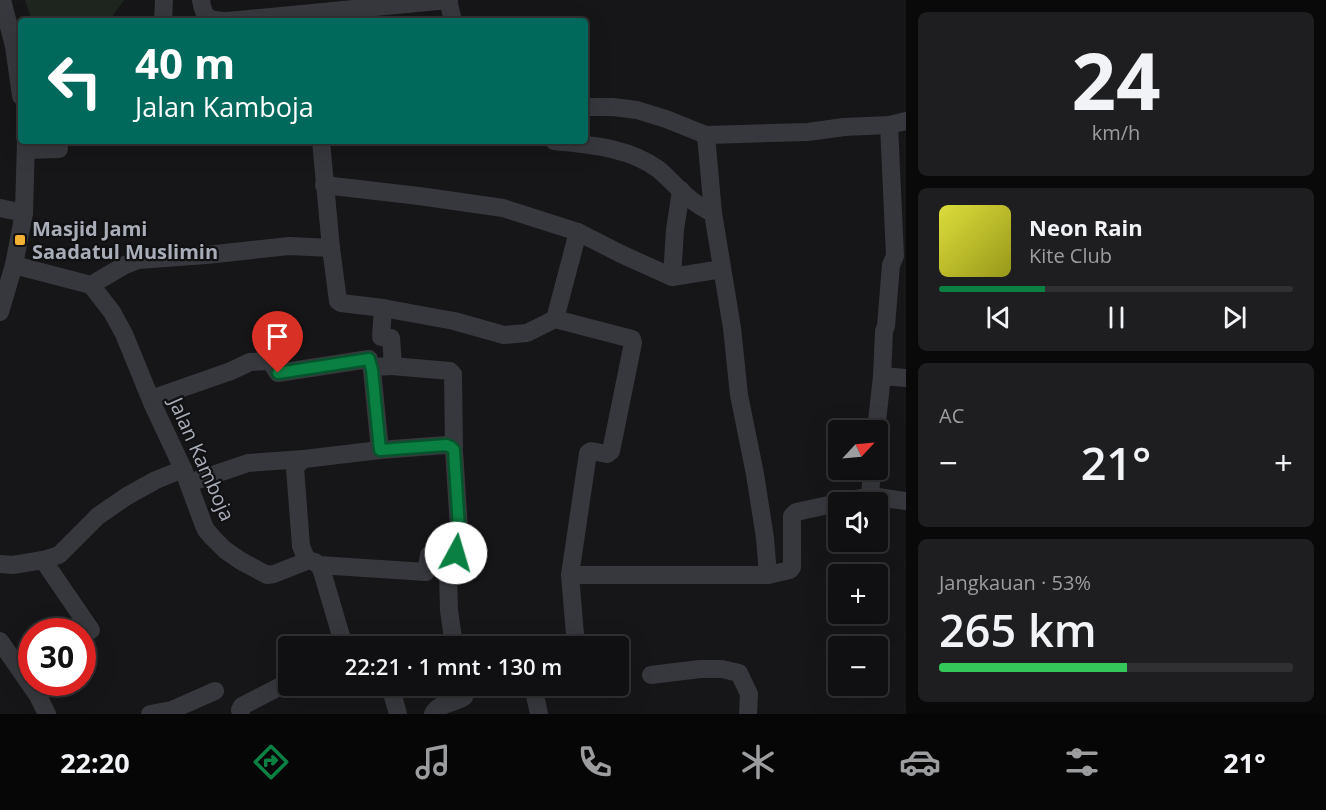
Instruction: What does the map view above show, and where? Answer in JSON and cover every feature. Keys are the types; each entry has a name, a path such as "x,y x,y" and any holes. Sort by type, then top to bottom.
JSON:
{"street":[{"path":"3,0 18,75"},
{"path":"163,18 164,0"},
{"path":"201,0 203,13 209,18"},
{"path":"290,18 395,13 449,0 452,18"},
{"path":"588,107 637,110 706,135 807,132 897,123 895,256 891,266 877,420"},
{"path":"706,135 712,213 732,328 739,395 755,474 768,575"},
{"path":"0,312 14,265 24,213 26,146 59,149 58,144"},
{"path":"321,144 331,248 339,302 454,321 504,335 527,333 555,319 632,339 611,451 607,454 591,451 588,453 570,575 575,636"},
{"path":"578,144 630,154 644,160 659,170 699,206 712,213"},
{"path":"324,184 503,208 578,232 672,277 722,269"},
{"path":"672,277 675,230 681,190"},
{"path":"0,208 24,213"},
{"path":"555,319 578,232"},
{"path":"14,265 92,285 125,265 138,260 290,246 331,248"},
{"name":"Jalan Kamboja","path":"92,285 112,312 124,334 186,476 206,530 225,550 240,561 267,574 313,563"},
{"path":"382,308 381,337 391,338 392,366"},
{"path":"151,399 250,362 270,361 278,373 369,359 380,450"},
{"path":"372,370 373,367 392,366 450,371 453,374 454,450 460,544 448,572 453,636"},
{"path":"882,376 906,378"},
{"path":"0,564 43,560 59,555 98,516 126,496 156,480 248,464 380,450 446,445 454,450"},
{"path":"304,459 295,468 301,546 313,563 321,568 341,636"},
{"path":"888,498 906,501"},
{"path":"570,575 768,575 789,570 792,567 792,516 796,512 828,505"},
{"path":"313,563 426,572 429,555 456,553"},
{"path":"43,560 83,618"},
{"path":"0,641 39,696 47,714"},
{"path":"651,675 700,669 722,669 739,673 749,693 748,714"},
{"path":"241,714 242,706 278,687"},
{"path":"150,714 172,712 215,691"},
{"path":"393,696 398,714"},
{"path":"433,714 437,708 460,700 464,696"},
{"path":"535,696 539,714"}],"shaded area":[{"path":"25,0 124,0 111,18 31,18"}],"place":[{"name":"Masjid Jami Saadatul Muslimin","path":"20,240"}],"route":[{"path":"278,373 369,359 380,450 446,445 454,450 460,544 456,553"}]}
